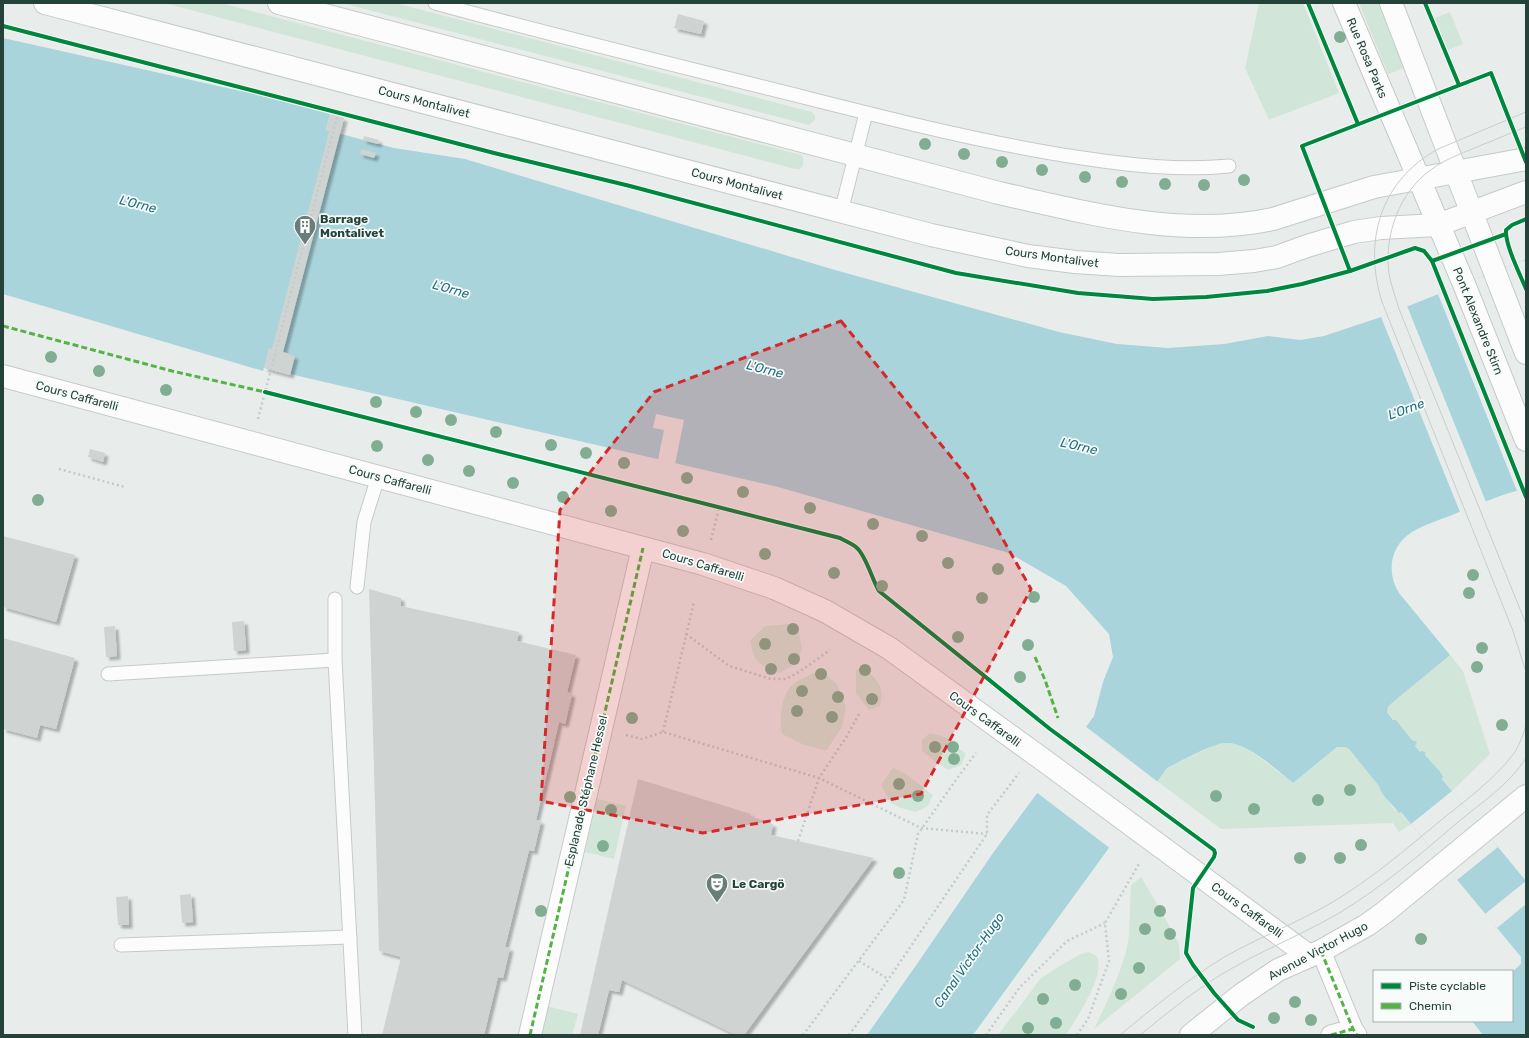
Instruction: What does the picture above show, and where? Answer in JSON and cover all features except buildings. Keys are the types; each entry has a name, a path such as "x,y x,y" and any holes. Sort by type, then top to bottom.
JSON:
{"main road":[{"name":"Cours Montalivet","path":"45,3 841,212 931,235 1028,256 1076,262 1119,265 1218,264 1254,261 1277,257 1354,232 1382,228 1438,225 1526,192"},
{"path":"279,3 999,193 1117,219 1186,226 1256,223 1374,187 1526,159"},
{"name":"Rue Rosa Parks","path":"1344,3 1419,179"},
{"path":"1391,3 1526,353"},
{"name":"Pont Alexandre Stirn","path":"1419,179 1464,284 1526,440"},
{"name":"Cours Caffarelli","path":"3,376 704,564 774,588 825,611 889,648 1142,833 1315,954"},
{"name":"Esplanade Stéphane Hessel","path":"530,1035 643,548"},
{"name":"Avenue Victor Hugo","path":"1190,1035 1278,970 1315,954 1367,926 1526,796"}],"street":[{"path":"1315,954 1355,1032 1331,1035"}],"lane":[{"path":"435,3 866,113 988,141 1052,153 1133,165 1211,168 1229,166"},
{"path":"841,212 866,113"},
{"path":"357,587 364,522 378,477"},
{"path":"335,599 335,660 355,1035"},
{"path":"108,674 335,660"},
{"path":"121,945 350,937"}],"path":[{"path":"330,111 345,115"},
{"path":"252,443 338,113"},
{"path":"265,392 273,394"},
{"path":"58,469 125,487"},
{"path":"711,506 727,510"},
{"path":"710,542 719,508"},
{"path":"663,732 694,602"},
{"path":"686,634 729,666 770,680 786,679 799,672 830,650"},
{"path":"798,841 819,778 847,736 860,712"},
{"path":"600,729 642,739 663,732 819,778 921,828 987,834"},
{"path":"803,1035 904,900 918,834 976,753"},
{"path":"849,1035 987,834 987,815 1019,773"},
{"path":"986,1035 1020,987 1067,941 1105,923 1140,862"},
{"path":"1077,1035 1088,1019 1109,961 1105,923"},
{"path":"859,961 888,979"}],"highlighted area":[{"path":"841,321 969,479 1031,589 921,794 703,833 541,801 560,510 654,392"}],"green space":[{"path":"164,3 221,3 801,155 803,157 803,166 800,169 795,169"},
{"path":"342,3 395,3 812,112 815,116 815,120 809,125"},
{"path":"1259,3 1303,3 1339,93 1269,120 1245,68"},
{"path":"1359,3 1383,3 1409,66 1388,74"},
{"path":"1450,12 1463,44 1448,50 1435,18"},
{"path":"789,624 798,628 802,648 798,663 779,673 758,662 750,641 765,626"},
{"path":"1450,655 1463,671 1490,754 1452,791 1425,755 1426,754 1420,752 1412,739 1387,712 1388,707 1392,703"},
{"path":"863,666 876,679 881,688 882,694 880,706 869,710 856,693 856,670"},
{"path":"820,670 837,684 846,707 842,727 826,751 802,744 782,734 781,728 783,702 788,690 794,683"},
{"path":"930,733 945,737 966,754 961,765 948,770 922,751 922,740"},
{"path":"1226,743 1240,745 1251,751 1293,783 1337,747 1345,747 1349,749 1379,786 1395,810 1400,812 1411,824 1399,832 1393,823 1221,829 1157,781 1167,768 1214,745"},
{"path":"893,768 906,774 933,795 928,806 916,812 901,808 891,803 881,785"},
{"path":"597,799 626,806 614,859 585,852"},
{"path":"1141,877 1179,944 1180,959 1094,1029 1105,1007 1124,958 1129,934 1131,885"},
{"path":"1088,952 1096,956 1099,963 1098,973 1089,996 1066,1035 998,1035 1041,978 1079,955"},
{"path":"547,1006 578,1014 572,1035 539,1035"}],"water":[{"path":"3,38 254,94 330,114 326,130 394,148 465,159 835,270 1059,332 1117,344 1168,348 1224,344 1268,336 1300,340 1324,336 1381,317 1526,259 1526,488 1497,497 1427,525 1412,532 1399,544 1392,560 1392,577 1395,585 1399,593 1450,655 1392,703 1388,707 1387,712 1393,720 1396,720 1413,741 1417,742 1415,746 1420,752 1422,751 1426,753 1425,755 1441,773 1443,777 1442,779 1526,881 1526,1035 1483,1035 1473,1022 1513,1022 1513,971 1521,964 1521,957 1401,812 1399,813 1385,797 1379,786 1349,749 1345,747 1337,747 1293,783 1270,764 1252,752 1243,747 1226,743 1205,749 1167,768 973,1035 867,1035 993,853 1094,716 1103,682 1113,657 1109,634 1066,586 1009,553 778,487 264,368 263,371 3,294"}],"pier":[{"path":"1524,260 1526,266 1526,488 1517,491 1438,294"},
{"path":"1407,306 1486,502 1460,512 1381,317"},
{"path":"656,414 684,420 675,464 658,460 664,430 653,428"},
{"path":"1085,726 1158,782 1111,849 1036,792"},
{"path":"1452,791 1498,847 1457,880 1411,824"},
{"path":"1526,881 1526,904 1497,928 1485,914"}],"tram line":[{"path":"1526,112 1438,149 1418,162 1402,178 1390,195 1381,215 1376,235 1375,257 1377,279 1382,302 1513,631 1526,672"},
{"path":"1526,127 1450,158 1432,169 1420,179 1403,202 1396,216 1389,244 1388,259 1389,274 1399,309 1526,624"},
{"path":"1120,1035 1198,974 1226,956 1305,917 1360,885 1489,780 1515,752 1522,738 1526,724"},
{"path":"1140,1035 1186,998 1223,973 1341,912 1387,881 1495,793 1512,777 1526,758"}],"marked path":[{"path":"3,326 172,371 265,392"},
{"path":"530,1035 643,548"},
{"path":"1035,657 1045,680 1058,718"},
{"path":"1321,951 1353,1029 1357,1035"},
{"path":"1331,1035 1353,1029"}],"cycle path":[{"path":"1308,3 1358,124"},
{"path":"1425,3 1459,85"},
{"path":"3,26 498,154 630,186 956,273 1078,293 1153,299 1206,297 1267,291 1302,284 1350,271"},
{"path":"1526,162 1491,73 1302,146 1350,271 1415,248 1424,251 1432,261 1526,497"},
{"path":"1526,219 1512,225 1506,230 1510,251 1526,289"},
{"path":"1432,261 1506,234"},
{"path":"265,392 840,538 853,545 863,556 879,591 1050,729 1214,850 1214,857 1193,888 1186,953 1214,993 1238,1020 1253,1027"}],"place":[{"name":"Barrage Montalivet","path":"305,246"},
{"name":"Le Cargö","path":"717,904"}],"water label":[{"name":"L'Orne","path":"138,204"},
{"name":"L'Orne","path":"451,289"},
{"name":"L'Orne","path":"765,369"},
{"name":"L'Orne","path":"1406,409"},
{"name":"L'Orne","path":"1079,446"},
{"name":"Canal Victor-Hugo","path":"969,960"}]}
